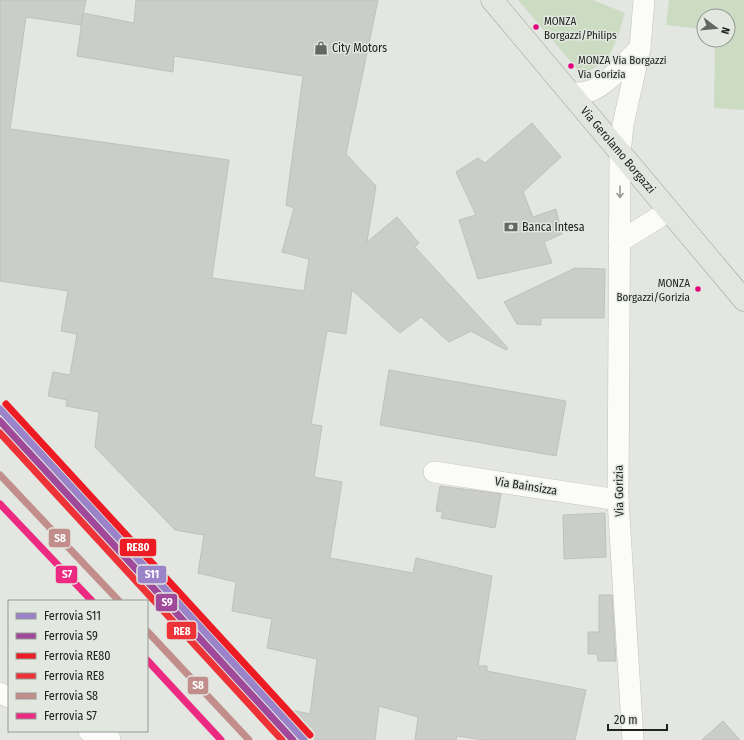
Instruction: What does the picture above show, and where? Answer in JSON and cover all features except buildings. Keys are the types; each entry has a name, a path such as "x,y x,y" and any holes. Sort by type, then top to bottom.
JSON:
{"main road":[{"name":"Via Gerolamo Borgazzi","path":"492,0 744,300"}],"street":[{"name":"Via Gorizia","path":"633,740 618,500 620,153 623,125 640,48 644,0"},
{"path":"571,93 589,92 596,88 605,82 640,48"},
{"path":"620,242 669,211"},
{"name":"Via Bainsizza","path":"434,472 618,500"},
{"path":"91,732 110,740"}],"green space":[{"path":"518,0 593,0 625,13 617,39 607,60 589,71 577,69"},
{"path":"669,0 744,0 744,110 714,108 715,48 736,48 736,8 696,8 696,28 666,25"}],"rail line":[{"name":"RE80","path":"6,404 310,735"},
{"name":"S11","path":"0,409 304,740"},
{"name":"S9","path":"0,421 293,740"},
{"name":"RE8","path":"0,433 282,740"},
{"name":"S8","path":"0,475 118,600"},
{"name":"S7","path":"0,504 91,600"},
{"name":"S8","path":"148,632 249,740"},
{"name":"S7","path":"148,661 221,740"}],"place":[{"name":"MONZA Borgazzi/Philips","path":"536,27"},
{"name":"City Motors","path":"321,48"},
{"name":"MONZA Via Borgazzi Via Gorizia","path":"571,66"},
{"name":"Banca Intesa","path":"511,227"},
{"name":"MONZA Borgazzi/Gorizia","path":"698,289"}]}
